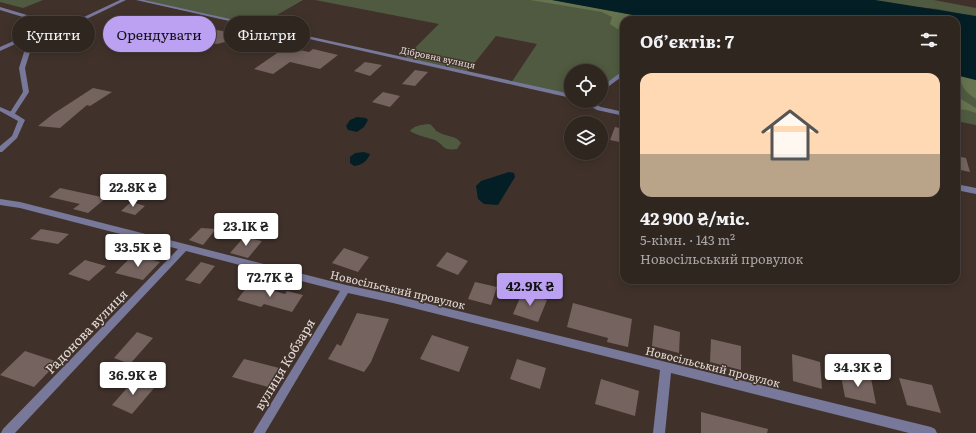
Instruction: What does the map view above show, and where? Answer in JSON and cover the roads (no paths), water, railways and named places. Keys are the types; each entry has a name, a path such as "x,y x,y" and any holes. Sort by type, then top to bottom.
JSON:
{"street":[{"path":"89,16 124,0"},
{"name":"Дібровна вулиця","path":"138,0 564,94"},
{"path":"0,8 26,16"},
{"path":"0,49 12,44"},
{"path":"12,114 26,92 22,68 27,52"},
{"path":"608,85 620,75"},
{"path":"597,108 620,113"},
{"path":"0,109 22,120 15,137 0,150"},
{"path":"960,188 976,191"},
{"name":"Новосільський провулок","path":"0,202 20,205 346,289 393,299 930,433"},
{"name":"Радонова вулиця","path":"7,433 184,248"},
{"name":"вулиця Кобзаря","path":"259,433 346,289"},
{"path":"659,433 666,367"}],"water":[{"path":"552,0 875,0 976,16 976,80 960,76 960,16 638,16"},
{"path":"357,117 366,118 368,120 364,127 357,132 348,130 346,126 350,120"},
{"path":"364,152 370,154 368,159 360,165 354,166 350,163 350,157 355,153"},
{"path":"509,172 514,173 515,177 498,205 484,204 478,199 476,186 481,181"}]}
